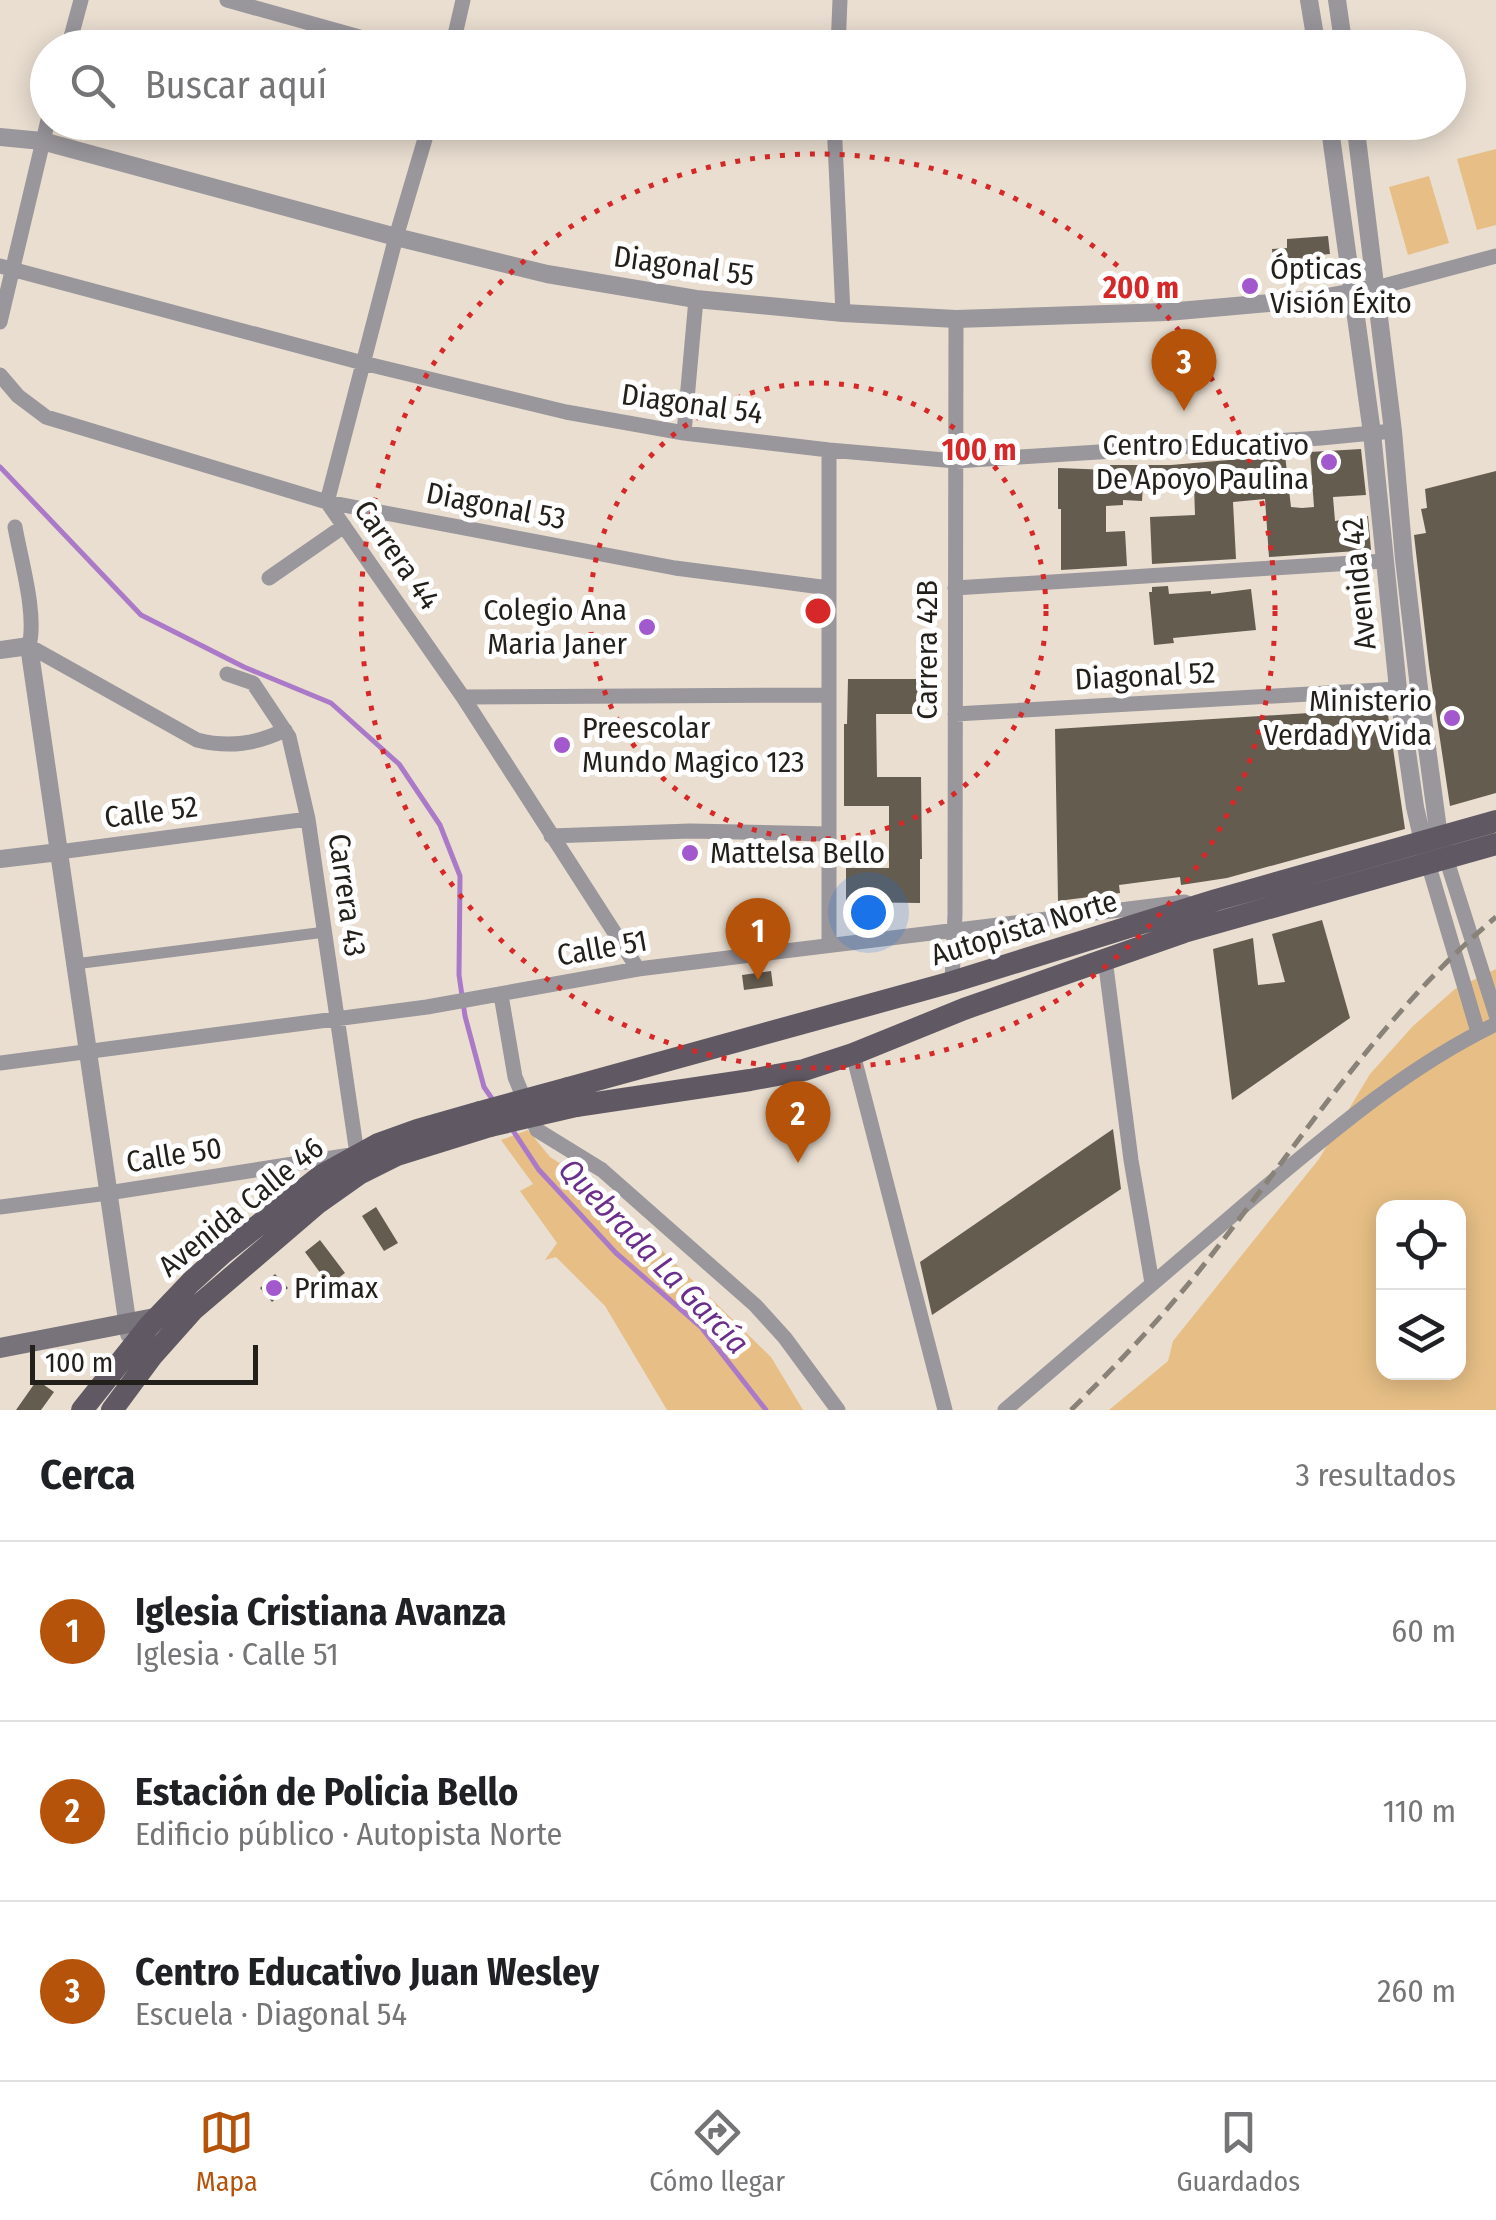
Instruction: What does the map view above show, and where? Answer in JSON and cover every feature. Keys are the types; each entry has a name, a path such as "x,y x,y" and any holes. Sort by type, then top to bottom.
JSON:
{"main road":[{"name":"Autopista Norte","path":"572,1097 750,1080 804,1070 1184,932 1434,850 1496,820"},
{"name":"Autopista Norte","path":"572,1097 1216,900 1434,850 1496,844"},
{"path":"485,1119 572,1097"},
{"name":"Avenida Calle 46","path":"82,1410 156,1318 223,1253 322,1175 357,1154 416,1130 485,1119"},
{"name":"Avenida Calle 46","path":"112,1410 193,1310 318,1203 359,1174 485,1119"},
{"path":"0,1348 193,1310"}],"street":[{"path":"73,30 81,0"},
{"path":"226,0 334,30"},
{"path":"456,30 463,0"},
{"path":"839,30 840,0"},
{"path":"1309,0 1314,30"},
{"path":"1337,0 1341,30"},
{"name":"Diagonal 55","path":"0,136 30,140"},
{"name":"Diagonal 55","path":"34,140 546,274 696,299 956,319 1167,312 1316,299 1376,288"},
{"name":"Carrera 44","path":"425,140 327,502 463,697 638,968"},
{"path":"835,140 843,313"},
{"name":"Avenida 42","path":"1332,140 1372,433 1398,689 1415,806 1496,1015"},
{"name":"Avenida 42","path":"1357,140 1393,431 1434,850 1478,1032"},
{"path":"0,322 6,268 42,141"},
{"path":"1376,288 1496,256"},
{"name":"Diagonal 54","path":"6,268 566,412 684,433 956,461 1393,431"},
{"path":"684,433 696,299"},
{"name":"Carrera 42B","path":"952,982 956,319"},
{"name":"Diagonal 53","path":"0,375 18,396 46,417 327,502 663,566 829,588"},
{"path":"829,450 829,945"},
{"path":"269,578 344,526"},
{"path":"15,527 31,617 29,646 136,1378"},
{"path":"955,588 1384,562"},
{"path":"0,650 29,646 198,740 236,746 285,730"},
{"name":"Carrera 43","path":"227,674 253,683 290,737 308,819 357,1154"},
{"name":"Diagonal 52","path":"954,714 1398,689"},
{"path":"463,697 829,695"},
{"name":"Calle 52","path":"0,859 308,819"},
{"path":"551,836 690,831 828,834"},
{"name":"Calle 51","path":"0,1063 427,1007 638,968 1216,900"},
{"path":"75,964 325,932"},
{"path":"1105,960 1131,1160 1152,1283"},
{"path":"500,994 515,1077 537,1130 602,1170 755,1305 785,1338 838,1410"},
{"path":"1005,1410 1332,1131 1410,1075 1496,1024"},
{"path":"853,1054 945,1410"},
{"name":"Calle 50","path":"0,1207 108,1194 357,1154"},
{"path":"940,1388 959,1410"}],"shaded area":[{"path":"1496,149 1496,225 1477,230 1457,159"},
{"path":"1429,176 1449,243 1408,255 1389,187"},
{"path":"1496,969 1496,1410 1109,1410 1168,1361 1173,1341 1319,1159 1370,1074 1413,1026 1455,989"},
{"path":"528,1130 550,1157 594,1184 771,1357 803,1410 667,1410 605,1306 556,1257 545,1260 557,1243 520,1191 533,1184 501,1140"}],"building":[{"path":"1328,236 1330,254 1308,256 1309,280 1274,282 1272,249 1287,248 1287,239"},
{"path":"1361,449 1366,495 1333,497 1335,521 1368,516 1371,550 1269,557 1265,499 1233,502 1236,559 1152,564 1150,517 1195,515 1194,485 1143,484 1142,501 1123,500 1123,505 1106,506 1106,532 1125,531 1127,566 1061,570 1058,468 1110,470 1110,465 1171,465 1285,455 1291,507 1302,508 1314,507 1310,452"},
{"path":"1496,471 1496,793 1450,806 1414,535 1426,533 1421,509 1427,508 1425,489"},
{"path":"1168,586 1169,594 1251,589 1256,630 1173,638 1174,643 1154,645 1149,592 1152,587"},
{"path":"848,679 921,679 921,714 876,714 877,777 921,777 920,903 846,902 846,868 889,868 889,806 844,806"},
{"path":"1387,708 1405,829 1227,878 1181,885 1180,877 1119,885 1120,893 1058,901 1055,729"},
{"path":"1322,920 1350,1018 1232,1100 1213,949 1253,938 1258,985 1285,982 1272,934"},
{"path":"771,971 773,986 744,990 742,975"},
{"path":"1113,1129 1121,1189 932,1315 920,1262"},
{"path":"376,1207 398,1243 384,1251 362,1216"},
{"path":"320,1240 345,1273 329,1285 305,1252"},
{"name":"Primax","path":"275,1274 288,1288 272,1302 260,1288"},
{"path":"37,1380 54,1392 41,1410 16,1410"}],"waterway":[{"name":"Quebrada La García","path":"0,467 141,615 244,667 331,703 399,764 440,825 460,876 459,975 465,1016 484,1087 495,1103"},
{"name":"Quebrada La García","path":"512,1129 539,1170 616,1253 701,1327 766,1410"}],"railway":[{"path":"1071,1410 1194,1277 1379,1036 1455,954 1496,917"}],"place":[{"name":"Ópticas Visión Éxito","path":"1250,286"},
{"name":"Centro Educativo Juan Wesley","path":"1184,411"},
{"name":"Centro Educativo De Apoyo Paulina","path":"1329,462"},
{"name":"Colegio Ana Maria Janer","path":"647,627"},
{"name":"Ministerio Verdad Y Vida","path":"1452,718"},
{"name":"Preescolar Mundo Magico 123","path":"562,745"},
{"name":"Mattelsa Bello","path":"690,853"},
{"name":"Iglesia Cristiana Avanza","path":"758,980"},
{"name":"Estación de Policia Bello","path":"798,1163"},
{"name":"Primax","path":"274,1288"}]}
